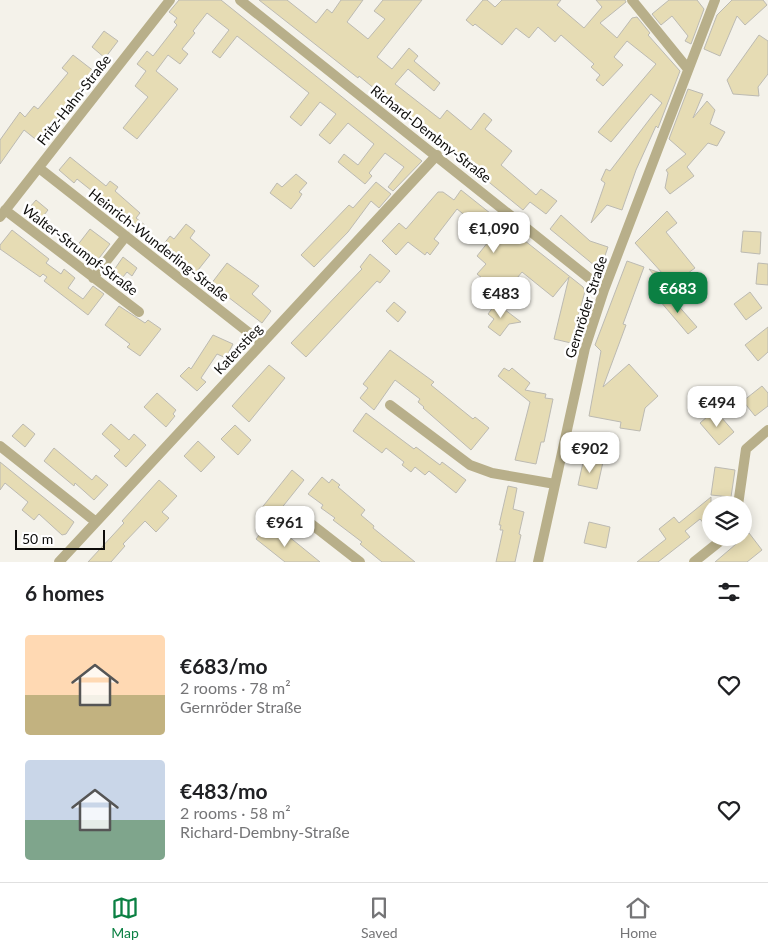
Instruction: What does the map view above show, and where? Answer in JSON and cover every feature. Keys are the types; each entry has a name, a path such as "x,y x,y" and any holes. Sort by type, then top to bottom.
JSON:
{"street":[{"name":"Fritz-Hahn-Straße","path":"3,209 39,168 170,0"},
{"name":"Richard-Dembny-Straße","path":"240,0 437,155 604,290"},
{"path":"632,0 688,68"},
{"name":"Gernröder Straße","path":"538,562 585,348 604,290 715,0"},
{"name":"Katerstieg","path":"59,562 437,155"},
{"name":"Heinrich-Wunderling-Straße","path":"39,168 262,344"},
{"name":"Walter-Strumpf-Straße","path":"3,209 138,312"},
{"path":"93,278 126,236"},
{"path":"390,405 470,465 492,473 555,484"},
{"path":"739,496 746,449 768,430"},
{"path":"0,446 96,522"},
{"path":"301,516 360,562"},
{"path":"694,562 714,546"}],"building":[{"path":"179,0 221,0 422,161 393,191 388,187 404,167 385,153 369,173 372,176 365,184 338,162 344,154 358,165 374,144 348,123 330,144 319,135 336,114 320,102 301,126 290,117 309,93 237,36 220,58 212,52 229,30 207,13 193,31 195,33 182,49 188,54 180,64 168,55 156,71 178,89 137,139 123,128 148,97 135,86 146,71 137,64 147,51 153,56 177,25 174,22 177,18 169,12"},
{"path":"259,0 287,0 316,23 327,9 332,13 341,0 363,0 347,22 368,39 385,19 374,11 383,0 422,0 377,57 392,69 409,48 418,56 414,61 440,83 434,91 408,69 395,84 440,119 447,110 471,130 484,113 492,120 485,129 512,151 501,165 536,195 541,189 557,201 546,214 530,202 523,210 359,76 358,78"},
{"path":"483,0 487,0 495,7 502,0 561,0 557,5 584,28 602,7 596,0 625,0 626,2 600,23 617,38 632,18 637,17 650,33 648,35 680,71 658,128 656,126 636,170 622,210 607,205 591,223 605,183 601,180 606,169 610,171 662,103 651,94 611,142 598,132 656,64 627,41 614,57 623,65 603,86 596,80 600,75 591,67 594,64 561,35 555,42 538,27 529,38 516,28 502,45 475,24 473,26 466,20"},
{"path":"669,0 697,0 704,9 691,44 685,41 688,36 672,16 661,25 652,14"},
{"path":"732,0 763,0 767,5 745,25 737,16 720,56 704,49 717,15"},
{"path":"104,31 118,41 105,58 92,47"},
{"path":"759,35 768,41 768,74 758,87 759,96 733,94 727,80"},
{"path":"73,55 95,72 70,99 72,101 46,130 48,131 39,142 24,130 0,164 0,140 20,112 25,117 34,106 38,109 68,73 62,68"},
{"path":"688,89 703,94 693,118 707,101 715,110 710,124 725,132 717,146 708,143 687,167 694,176 670,194 665,188 668,173 666,170 686,154 669,139"},
{"path":"70,157 106,186 110,181 118,187 115,191 140,213 136,218 146,226 140,233 90,194 92,191 77,179 74,183 59,170"},
{"path":"296,174 307,183 299,192 302,194 291,209 270,193 277,183 282,187"},
{"path":"376,182 391,194 379,208 371,201 348,232 314,267 301,255 349,205 353,208"},
{"path":"461,190 583,287 585,291 571,343 554,339 569,277 553,297 522,272 503,295 477,274 486,264 477,256 492,237 457,209 434,239 439,243 430,255 427,252 425,255 408,242 396,255 382,241 399,223 406,229 438,192 443,192 454,200"},
{"path":"36,200 48,210 37,224 24,214"},
{"path":"667,211 677,223 666,232 695,268 666,289 649,269 663,274 635,243"},
{"path":"561,215 590,241 608,247 600,270 550,229"},
{"path":"186,224 195,231 190,238 210,255 194,275 160,249 170,236 174,239"},
{"path":"90,229 110,244 93,266 73,251"},
{"path":"12,230 49,259 46,263 61,274 64,269 75,278 68,288 83,299 93,286 104,294 88,315 44,281 47,277 43,274 40,277 0,249 0,245"},
{"path":"743,231 761,232 760,254 741,252"},
{"path":"370,254 390,271 380,283 377,281 306,357 291,343 362,269 360,267"},
{"path":"123,257 137,268 132,276 127,272 123,277 114,270"},
{"path":"627,261 644,267 623,324 626,325 603,387 629,364 658,396 645,408 640,431 620,428 621,422 589,416 601,351 595,345"},
{"path":"227,263 259,286 252,294 271,311 262,323 211,284"},
{"path":"758,263 768,264 768,285 756,284"},
{"path":"750,292 762,308 746,320 734,304"},
{"path":"668,294 697,327 688,334 660,301"},
{"path":"394,302 406,312 398,322 386,311"},
{"path":"496,303 521,322 509,324 500,336 488,327 494,319 488,314"},
{"path":"119,306 145,323 148,320 161,329 140,356 127,347 130,344 105,325"},
{"path":"768,327 768,352 758,361 745,345"},
{"path":"213,335 233,344 226,358 217,354 201,378 206,382 197,391 180,376 189,367 191,369"},
{"path":"390,350 434,382 431,385 473,419 475,417 489,428 471,450 423,408 418,402 420,399 395,380 374,410 360,398 368,388 363,384"},
{"path":"269,365 285,378 249,422 232,406"},
{"path":"504,368 509,371 512,368 530,383 525,390 546,394 545,398 553,399 544,442 541,442 536,464 515,460 530,402 498,376"},
{"path":"762,386 768,393 768,406 755,416 743,401"},
{"path":"157,393 176,410 173,414 175,416 166,427 144,407"},
{"path":"715,410 734,432 719,445 700,423"},
{"path":"366,413 414,449 416,447 440,465 442,462 466,480 456,493 429,471 425,475 415,467 411,472 402,465 404,462 386,448 382,453 353,431"},
{"path":"23,424 35,434 25,447 12,436"},
{"path":"111,424 129,440 134,434 146,445 126,467 114,456 120,450 102,434"},
{"path":"235,425 251,440 238,455 221,439"},
{"path":"198,441 215,457 201,472 184,456"},
{"path":"54,448 92,480 96,475 108,485 94,500 75,483 74,486 44,461"},
{"path":"584,458 603,462 597,489 578,485"},
{"path":"0,462 74,522 66,534 62,535 39,514 34,520 22,510 28,502 5,483 0,490"},
{"path":"715,467 735,470 731,496 711,495"},
{"path":"292,470 304,480 272,520 260,510"},
{"path":"322,477 329,483 332,479 340,485 338,487 365,510 361,515 374,526 373,528 415,562 382,562 360,544 362,542 333,520 335,518 321,508 323,505 308,494"},
{"path":"159,480 177,496 162,512 169,518 156,532 145,521 123,544 125,546 111,562 88,562 124,523 122,521"},
{"path":"508,486 517,488 513,509 524,512 519,534 521,535 515,562 496,562 503,530 500,530 501,525 499,525"},
{"path":"702,504 702,521 700,519 685,531 690,537 658,562 637,562 666,539 659,529 674,517 679,523"},
{"path":"589,522 610,527 606,548 584,543"},
{"path":"266,526 285,542 289,537 320,562 285,562 256,539"},
{"path":"752,537 762,550 747,562 715,562 734,546 752,546"}]}
